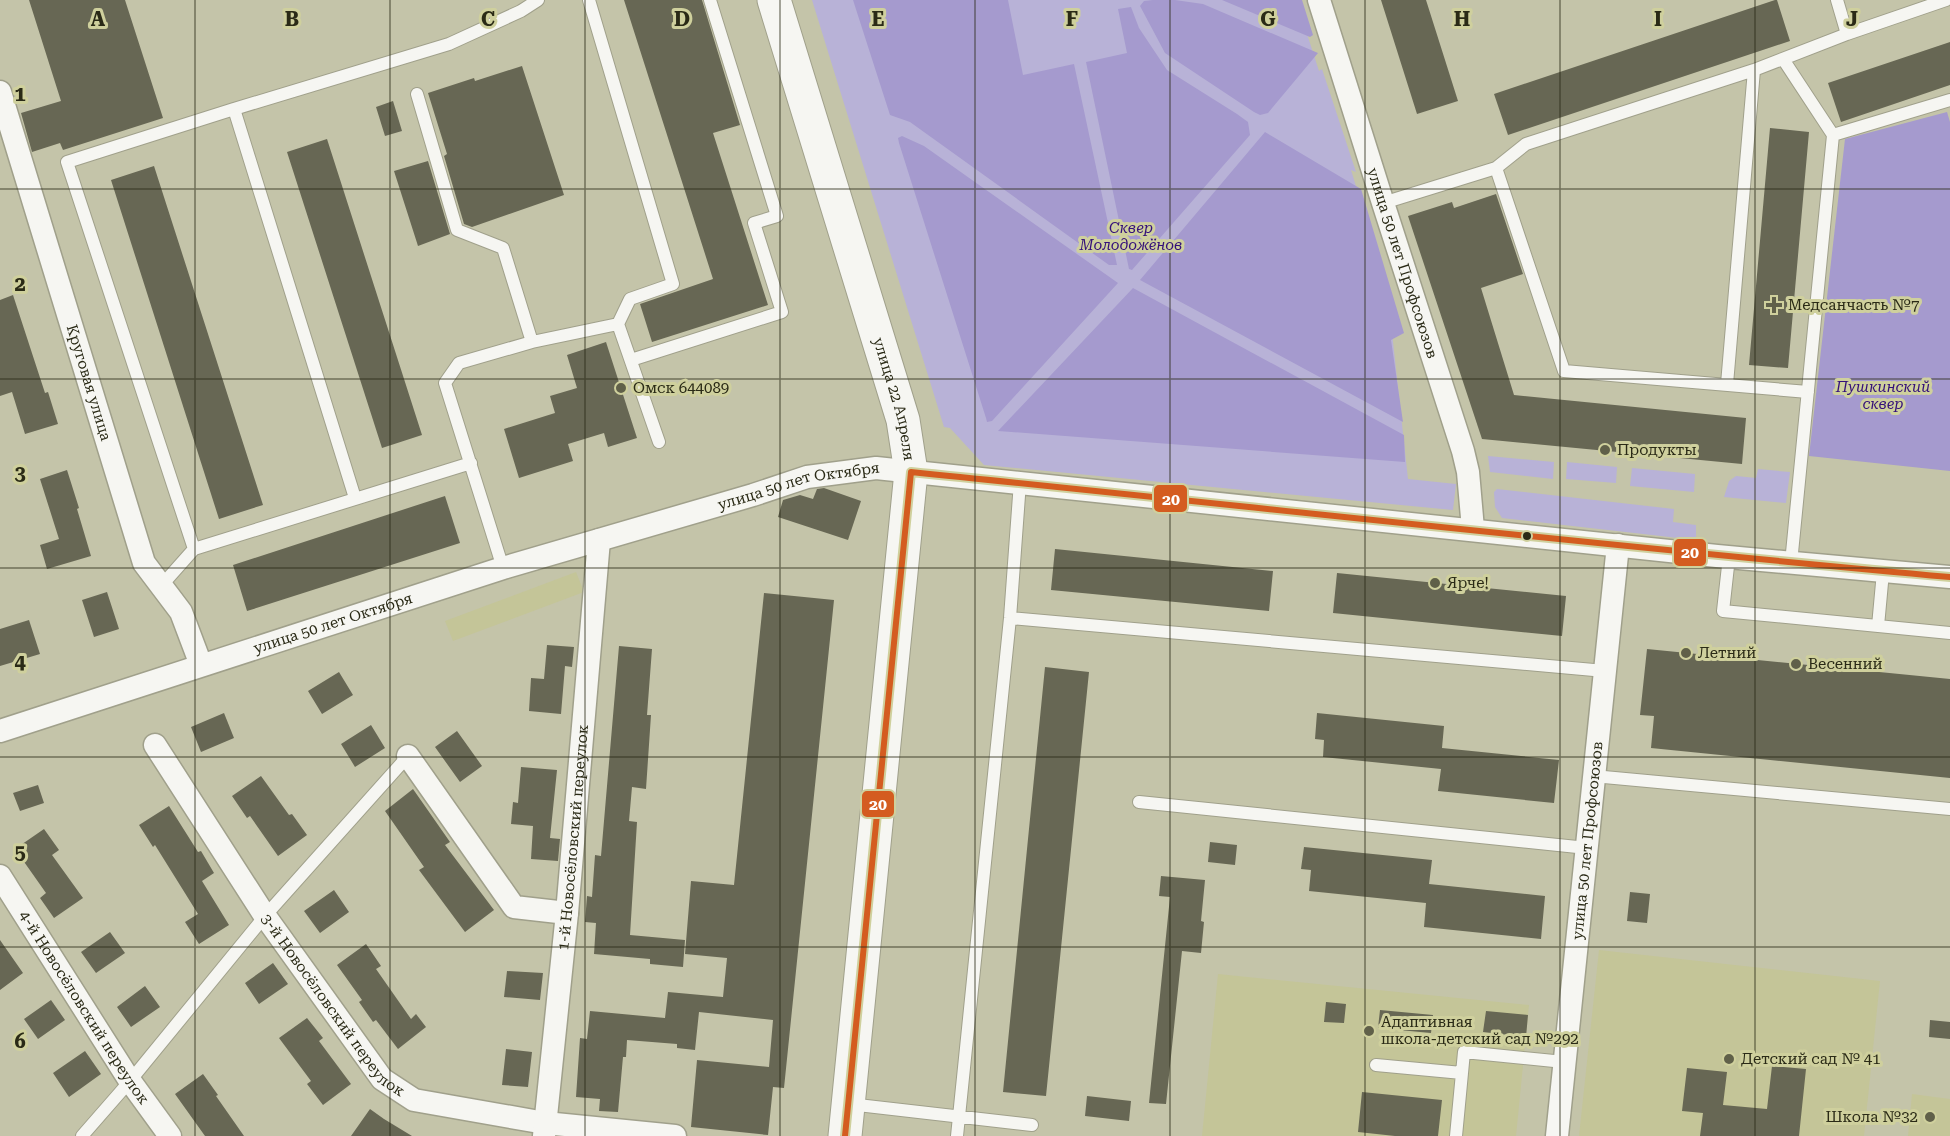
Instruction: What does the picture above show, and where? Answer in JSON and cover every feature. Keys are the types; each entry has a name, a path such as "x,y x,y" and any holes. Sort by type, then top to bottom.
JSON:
{"main road":[{"name":"улица 22 Апреля","path":"774,0 903,420 911,472 845,1136"}],"street":[{"name":"улица 50 лет Профсоюзов","path":"1319,0 1463,451 1468,472 1473,529"},
{"name":"Круговая улица","path":"0,92 144,562 181,612 201,665"},
{"name":"улица 50 лет Октября","path":"0,731 503,568 807,477 876,468 1791,563 1950,577"},
{"name":"1-й Новосёловский переулок","path":"544,1130 567,914 599,540"},
{"name":"улица 50 лет Профсоюзов","path":"1557,1136 1618,545"},
{"name":"3-й Новосёловский переулок","path":"155,745 265,916 382,1079 414,1100 544,1130 675,1136"},
{"path":"408,756 514,907 567,914"},
{"name":"4-й Новосёловский переулок","path":"0,876 130,1081 170,1136"}],"lane":[{"path":"194,549 67,162 449,45 538,0"},
{"path":"589,0 673,284 630,298 618,324 659,442"},
{"path":"631,360 782,312 754,223 777,216 710,0"},
{"path":"1837,0 1847,34"},
{"path":"1383,203 1497,168 1526,144 1754,70 1847,34 1946,0"},
{"path":"1783,59 1833,135 1791,563"},
{"path":"1726,384 1754,70"},
{"path":"417,94 457,230 503,248 532,342"},
{"path":"1833,135 1950,100"},
{"path":"234,109 355,498"},
{"path":"1497,168 1564,371 1808,392"},
{"path":"503,568 445,383 459,363 532,342 618,324"},
{"path":"162,585 194,549 471,463"},
{"path":"957,1136 1010,618 1020,482"},
{"path":"1729,556 1723,611 1950,633"},
{"path":"1878,626 1883,572"},
{"path":"1010,618 1605,671"},
{"path":"82,1136 265,916 408,756"},
{"path":"1593,776 1950,809"},
{"path":"1139,802 1587,848"},
{"path":"1456,1136 1464,1052 1564,1062"},
{"path":"1376,1065 1462,1073"},
{"path":"849,1104 1032,1125"}],"shaded area":[{"path":"576,572 584,592 453,641 445,621"},
{"name":"Детский сад № 41","path":"1599,950 1880,981 1864,1136 1579,1136"},
{"name":"Адаптивная школа-детский сад №292","path":"1218,974 1529,1005 1516,1136 1202,1136"},
{"name":"Школа №32","path":"1912,1094 1950,1099 1950,1136 1908,1136"}],"green space":[{"name":"Сквер Молодожёнов","path":"812,0 1296,0 1319,71 1322,69 1356,172 1351,170 1387,287 1408,479 1456,484 1453,510 984,465 950,428 944,427"},
{"path":"853,0 1008,0 1023,75 1074,64 1117,265 1109,265 910,122 890,115"},
{"path":"1222,0 1302,0 1313,35 1310,37"},
{"path":"1144,1 1203,4 1318,53 1268,113 1260,115 1165,53 1140,6"},
{"path":"1131,7 1139,28 1167,70 1248,122 1250,135 1132,270 1129,269 1086,62 1127,53 1118,9"},
{"name":"Пушкинский сквер","path":"1947,112 1950,122 1950,471 1809,456 1845,139"},
{"path":"1265,132 1361,189 1404,333 1391,340 1403,422 1140,280"},
{"path":"902,136 924,146 1118,283 992,421 987,422 899,143 898,138"},
{"path":"1133,288 1404,435 1405,462 998,431"},
{"path":"1488,456 1554,462 1553,479 1490,472"},
{"path":"1567,462 1617,467 1616,483 1566,479"},
{"path":"1632,468 1695,474 1694,492 1630,486"},
{"path":"1758,469 1790,472 1786,503 1724,497 1729,481 1736,476 1756,478"},
{"path":"1497,489 1674,509 1673,522 1696,525 1696,540 1502,518 1495,507 1494,492"}],"building":[{"path":"29,0 125,0 163,118 63,150 60,143 32,152 21,113 61,101"},
{"path":"624,0 702,0 740,125 713,133 768,305 652,342 640,304 713,279"},
{"path":"1381,0 1426,0 1458,101 1417,114"},
{"path":"1777,0 1790,41 1508,135 1494,94"},
{"path":"1950,42 1950,85 1841,122 1828,83"},
{"path":"522,66 564,195 472,227 464,224 444,156 447,154 428,93"},
{"path":"393,101 402,131 385,136 376,107"},
{"name":"Медсанчасть №7","path":"1770,128 1809,132 1788,368 1749,365"},
{"path":"327,139 422,435 382,448 287,152"},
{"path":"428,161 450,234 418,246 394,171"},
{"path":"154,166 263,505 219,519 111,180"},
{"path":"1496,194 1523,274 1481,288 1514,395 1746,418 1742,464 1482,439 1408,216 1452,202 1454,208"},
{"path":"13,295 45,393 48,392 58,424 25,434 12,392 0,396 0,300"},
{"path":"606,342 637,438 608,447 604,433 568,444 573,461 519,478 504,429 555,413 550,396 577,388 567,355"},
{"path":"67,470 91,556 47,569 40,545 59,539 40,479"},
{"path":"824,488 861,501 848,540 778,517 783,500 800,495 813,499 817,489"},
{"path":"445,496 460,543 247,611 233,565"},
{"path":"1055,549 1273,571 1269,611 1051,590"},
{"path":"1337,573 1566,596 1562,636 1333,613"},
{"path":"107,592 119,629 94,637 82,600"},
{"path":"764,593 834,600 784,1088 773,1087 768,1135 691,1127 697,1060 769,1067 773,1020 699,1012 695,1050 677,1048 677,1044 627,1040 626,1057 623,1057 618,1112 599,1111 600,1099 576,1097 580,1038 587,1039 590,1011 665,1018 668,992 723,997 727,958 685,954 691,881 734,885"},
{"path":"29,620 40,654 0,666 0,629"},
{"path":"547,645 574,647 572,667 565,666 561,714 529,711 531,678 544,679"},
{"path":"619,646 652,649 647,715 651,715 646,789 632,787 629,821 637,822 630,935 685,940 683,967 650,964 650,959 594,954 596,923 585,922 587,896 592,897 595,855 601,856"},
{"path":"1647,649 1950,679 1950,778 1651,748 1654,716 1640,715"},
{"path":"1045,667 1089,672 1046,1096 1003,1092"},
{"path":"339,672 353,695 322,714 308,691"},
{"path":"224,713 234,738 201,752 191,727"},
{"path":"1317,713 1444,726 1442,748 1559,760 1554,803 1438,791 1441,769 1323,757 1324,740 1315,739"},
{"path":"371,725 385,748 355,767 341,744"},
{"path":"457,731 482,766 460,782 435,747"},
{"path":"521,767 557,770 550,838 560,839 558,861 531,859 533,826 511,824 513,802 518,803"},
{"path":"261,776 289,815 292,814 307,835 278,856 250,816 247,818 232,796"},
{"path":"38,785 44,803 20,811 13,793"},
{"path":"413,789 450,842 445,845 494,910 465,932 419,870 424,867 385,811"},
{"path":"169,806 214,873 202,881 229,925 199,944 185,922 198,914 155,845 153,847 139,825"},
{"path":"44,829 59,850 52,855 83,898 54,918 40,898 46,893 15,849"},
{"path":"1210,842 1237,845 1235,865 1208,862"},
{"path":"1304,847 1432,860 1429,884 1545,896 1541,939 1424,927 1426,903 1309,891 1311,870 1301,869"},
{"path":"1161,876 1205,880 1201,953 1182,951 1166,1104 1149,1103 1170,897 1159,896"},
{"path":"334,890 349,912 320,933 304,911"},
{"path":"1630,892 1650,894 1647,923 1627,921"},
{"path":"110,932 125,953 96,973 81,952"},
{"path":"0,940 23,973 0,990"},
{"path":"366,944 381,966 376,969 411,1019 416,1014 426,1027 398,1049 376,1020 373,1022 359,1002 362,1000 337,965"},
{"path":"273,963 288,984 259,1004 245,983"},
{"path":"507,971 543,973 540,1000 504,997"},
{"path":"145,986 160,1007 131,1027 117,1007"},
{"path":"51,1000 65,1020 38,1039 24,1019"},
{"path":"1326,1002 1346,1004 1344,1023 1324,1022"},
{"path":"1380,1010 1433,1015 1431,1033 1378,1028"},
{"path":"1486,1011 1528,1015 1526,1037 1483,1032"},
{"path":"307,1018 323,1038 319,1041 351,1084 323,1105 307,1084 311,1081 279,1038"},
{"path":"1930,1020 1950,1022 1950,1039 1929,1037"},
{"path":"506,1049 532,1052 528,1087 502,1085"},
{"path":"85,1051 101,1074 69,1097 53,1073"},
{"path":"1772,1066 1806,1069 1799,1136 1700,1136 1703,1113 1682,1111 1687,1068 1727,1072 1723,1105 1767,1109"},
{"path":"203,1074 244,1136 205,1136 175,1094"},
{"path":"1362,1092 1442,1100 1438,1136 1395,1136 1358,1132"},
{"path":"1087,1096 1131,1101 1129,1121 1085,1116"},
{"path":"370,1109 384,1119 412,1136 351,1136"}],"transit line":[{"name":"20","path":"911,472 1950,577"},
{"name":"20","path":"845,1136 911,472"}],"place":[{"name":"Медсанчасть №7","path":"1774,305"},
{"name":"Омск 644089","path":"621,388"},
{"name":"Продукты","path":"1605,450"},
{"name":"Ярче!","path":"1435,583"},
{"name":"Летний","path":"1686,653"},
{"name":"Весенний","path":"1796,664"},
{"name":"Адаптивная школа-детский сад №292","path":"1369,1031"},
{"name":"Детский сад № 41","path":"1729,1059"},
{"name":"Школа №32","path":"1930,1117"}]}
